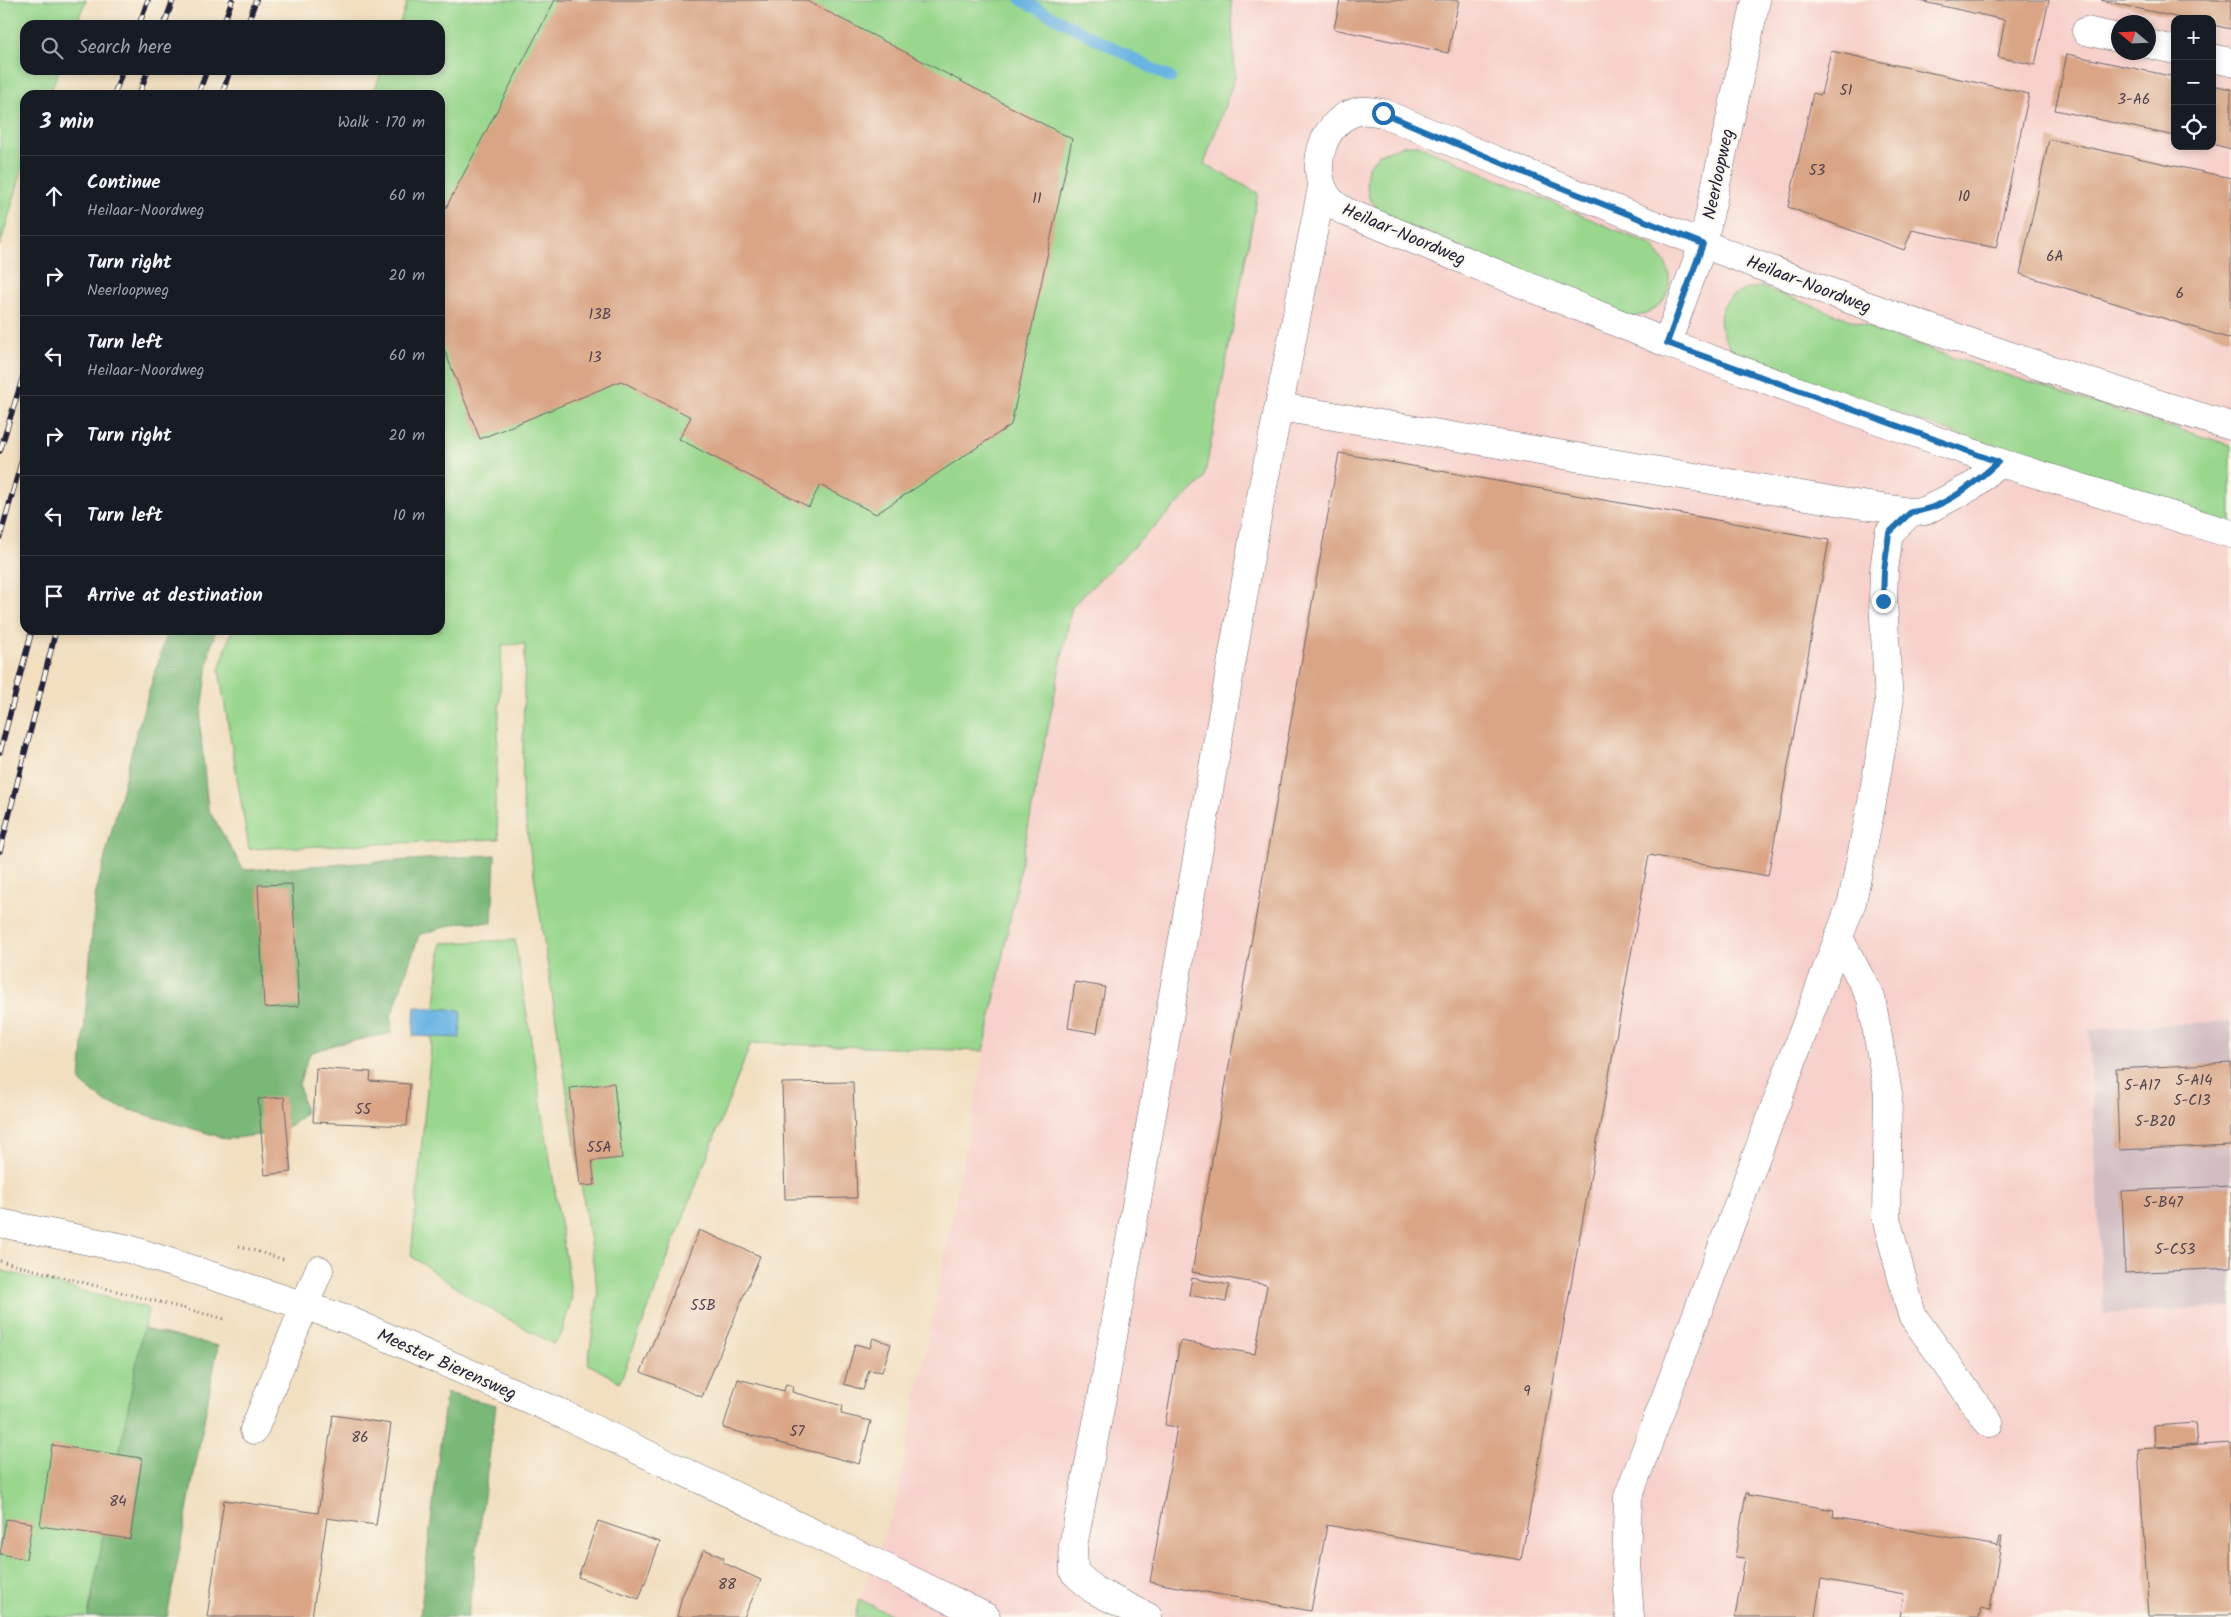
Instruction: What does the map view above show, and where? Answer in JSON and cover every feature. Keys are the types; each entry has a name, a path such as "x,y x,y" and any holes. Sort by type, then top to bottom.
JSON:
{"street":[{"name":"Neerloopweg","path":"1667,343 1703,244 1756,0"},
{"path":"2086,31 2111,36"},
{"path":"2156,46 2171,49"},
{"path":"2216,59 2231,62"},
{"name":"Heilaar-Noordweg","path":"2231,426 2092,383 1896,316 1703,244 1542,180 1383,113 1361,111 1348,115 1330,131 1322,148 1318,162 1322,187 1327,197 1344,211 1667,343 1998,462 2231,534"},
{"path":"1148,1617 1094,1590 1074,1572 1073,1546 1105,1382 1256,521 1322,187"},
{"path":"1280,407 1911,512 1925,511 1974,484 1998,462"},
{"path":"1630,1617 1626,1564 1628,1497 1852,902 1862,857 1889,704 1883,601 1884,571 1889,533 1911,512"},
{"path":"1839,938 1871,998 1888,1093 1886,1218 1912,1315 1989,1423"},
{"name":"Meester Bierensweg","path":"0,1223 129,1249 348,1320 558,1412 986,1617"},
{"path":"254,1430 319,1270"}],"path":[{"path":"0,1261 234,1321"}],"shaded area":[{"path":"1231,0 2231,0 2231,1617 896,1617 859,1599 895,1509 1072,606 1204,479 1258,193 1204,164 1235,77"},
{"path":"2231,1021 2231,1307 2103,1314 2089,1030"}],"green space":[{"path":"0,0 86,0 78,20 20,20 20,75 57,75 51,90 20,90 20,177 0,246"},
{"path":"408,0 1231,0 1235,77 1204,164 1258,193 1204,479 1072,606 984,1051 751,1043 620,1382 588,1364 598,1295 522,797 525,644 502,645 495,809 499,839 249,849 219,670 230,635 445,635 445,90 375,90 380,75 445,75 445,20 401,20"},
{"path":"1405,145 1418,145 1653,246 1665,263 1669,274 1669,284 1664,299 1653,310 1628,318 1382,215 1369,198 1366,182 1368,167 1379,154"},
{"path":"1762,287 1951,357 2231,445 2231,524 2134,495 1740,359 1723,336 1720,324 1721,313 1725,303 1734,295 1746,290"},
{"path":"166,635 214,635 210,649 200,726 208,809 244,870 495,855 492,923 462,922 419,935 391,1017 392,1033 337,1044 310,1053 299,1084 305,1113 284,1132 227,1139 107,1103 80,1082 95,897 136,734"},
{"path":"515,940 572,1297 561,1336 553,1344 474,1300 411,1256 441,943"},
{"path":"0,1270 148,1308 88,1617 0,1617"},
{"path":"143,1329 218,1346 167,1617 88,1617"},
{"path":"446,1393 496,1405 468,1617 420,1617"},
{"path":"859,1599 896,1617 855,1617"}],"water":[{"path":"415,1007 461,1010 460,1038 413,1036"}],"building":[{"path":"555,0 805,0 1072,139 1011,425 876,514 820,485 809,507 679,439 691,417 621,381 480,439 445,352 445,209"},
{"path":"1340,0 1459,0 1448,53 1334,29"},
{"path":"1915,0 2049,0 2035,65 1998,57 2005,20"},
{"path":"2101,0 2231,0 2231,29 2216,26 2216,15 2171,16"},
{"path":"1831,51 2029,94 1996,248 1912,230 1904,250 1788,207 1813,93 1821,95"},
{"path":"2067,54 2171,76 2171,135 2055,110"},
{"path":"2216,86 2231,89 2231,149 2216,145"},
{"path":"2049,139 2231,178 2231,339 2020,274"},
{"path":"1339,453 1829,540 1768,876 1649,855 1521,1560 1327,1525 1311,1611 1150,1582 1177,1427 1165,1425 1180,1341 1255,1354 1267,1285 1192,1272"},
{"path":"292,884 299,1006 264,1008 258,885"},
{"path":"1075,982 1105,987 1097,1033 1068,1028"},
{"path":"2231,1063 2231,1145 2119,1150 2116,1069"},
{"path":"316,1068 371,1072 370,1081 410,1084 407,1126 313,1122"},
{"path":"853,1082 857,1198 785,1199 782,1083"},
{"path":"614,1083 622,1158 592,1161 595,1185 580,1186 570,1088"},
{"path":"284,1097 291,1172 265,1175 258,1099"},
{"path":"2231,1186 2231,1268 2125,1273 2122,1191"},
{"path":"699,1230 760,1256 702,1397 641,1372"},
{"path":"1192,1278 1229,1285 1226,1302 1189,1295"},
{"path":"873,1338 891,1344 882,1372 869,1370 863,1390 844,1384 855,1344 870,1348"},
{"path":"738,1379 784,1391 786,1384 793,1386 792,1392 843,1406 841,1414 871,1421 859,1464 723,1428"},
{"path":"333,1415 391,1424 376,1525 327,1518 312,1617 207,1617 224,1500 318,1513"},
{"path":"2195,1423 2197,1444 2155,1447 2154,1426"},
{"path":"2231,1443 2231,1617 2149,1617 2138,1449"},
{"path":"52,1445 142,1458 130,1539 40,1526"},
{"path":"1746,1493 1749,1493 1748,1495 1834,1510 1833,1517 1998,1546 2000,1537 2002,1537 1990,1610 1981,1608 1979,1617 1900,1617 1904,1594 1821,1579 1815,1617 1735,1617 1745,1558 1735,1557"},
{"path":"6,1519 32,1523 26,1559 0,1554"},
{"path":"598,1521 660,1542 639,1599 578,1577"},
{"path":"704,1549 724,1558 722,1562 761,1580 744,1617 677,1617 682,1596"}],"waterway":[{"path":"1021,0 1171,78"}],"railway":[{"path":"141,20 148,0"},
{"path":"166,20 173,0"},
{"path":"225,20 232,0"},
{"path":"249,20 256,0"},
{"path":"116,90 121,75"},
{"path":"141,90 146,75"},
{"path":"200,90 205,75"},
{"path":"224,90 228,75"},
{"path":"0,451 20,386"},
{"path":"0,537 20,467"},
{"path":"0,752 31,635"},
{"path":"0,851 55,635"}],"route":[{"path":"1383,113 1542,180 1703,244 1667,343 1998,462 1974,484 1925,511 1911,512 1889,533 1884,571 1883,601"}]}
